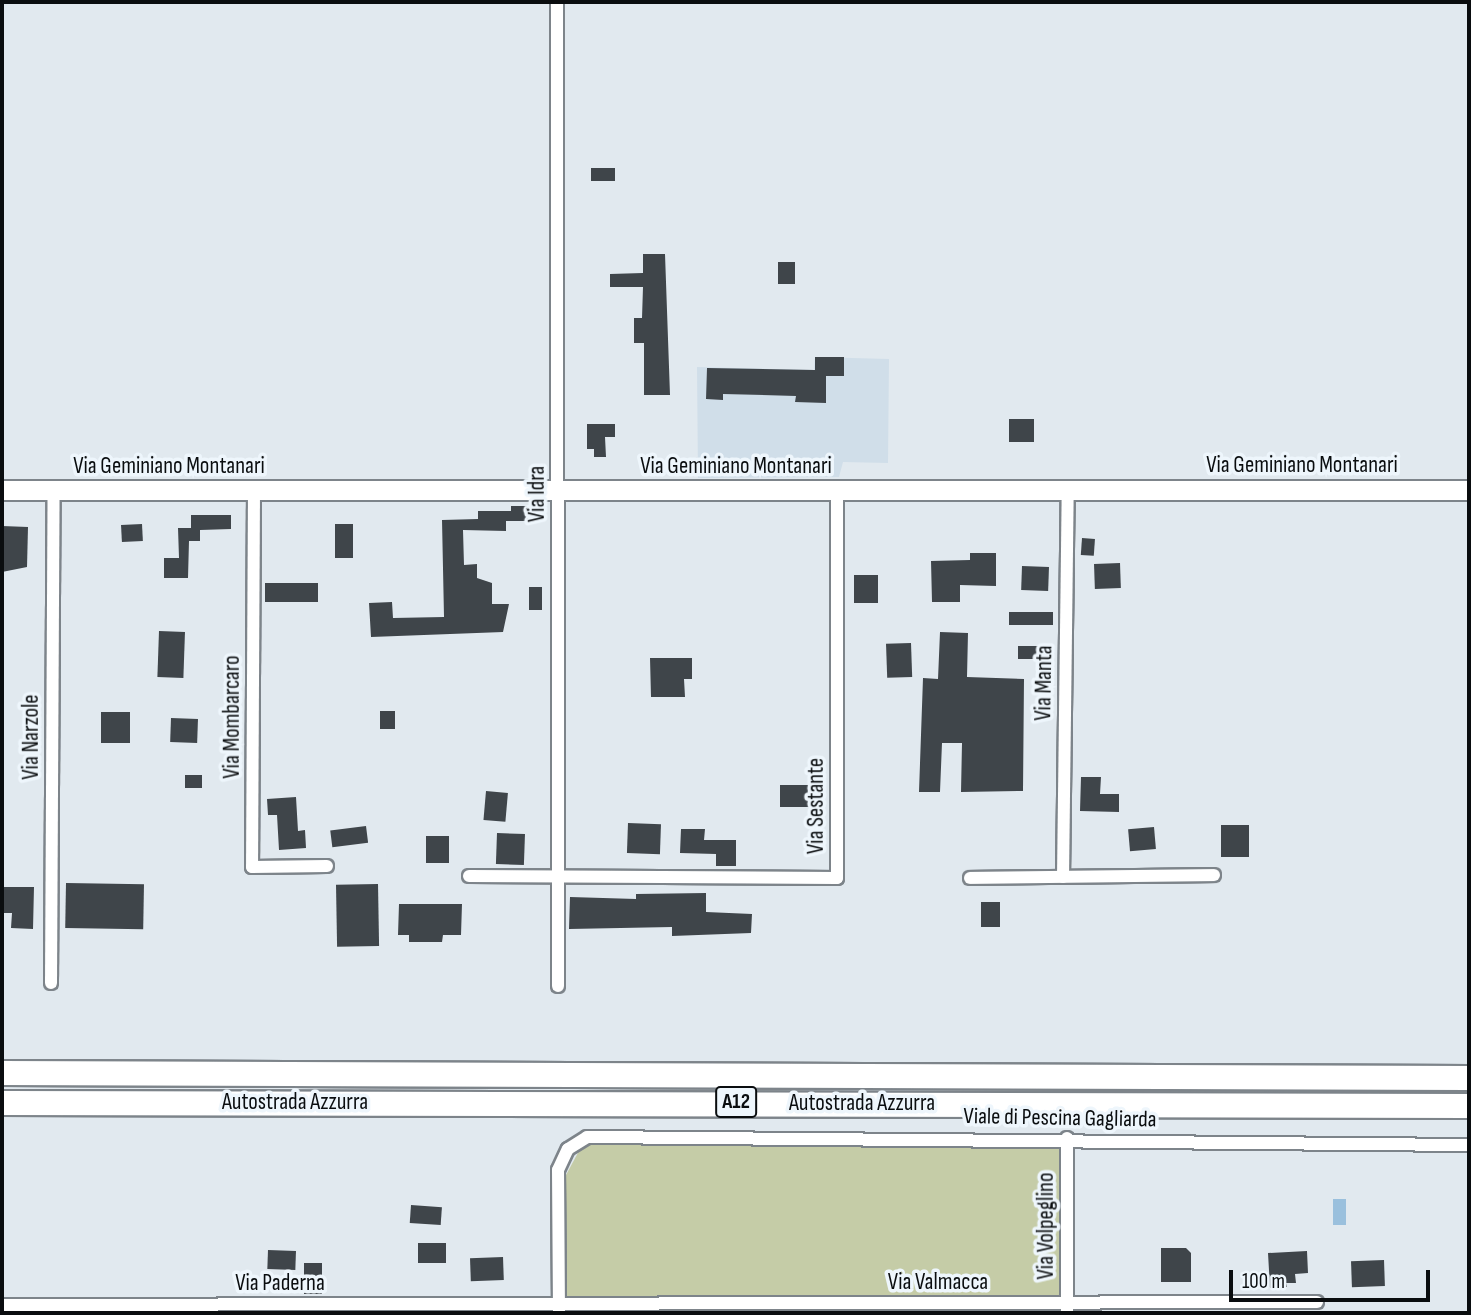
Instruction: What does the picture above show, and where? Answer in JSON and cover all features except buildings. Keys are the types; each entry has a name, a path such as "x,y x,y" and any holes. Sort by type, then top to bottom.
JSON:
{"highway":[{"name":"Autostrada Azzurra","path":"2,1073 1469,1079"},
{"name":"Autostrada Azzurra","path":"2,1103 1469,1106"}],"street":[{"name":"Via Idra","path":"557,2 558,986"},
{"name":"Via Geminiano Montanari","path":"2,491 1469,489"},
{"name":"Via Manta","path":"1063,877 1068,490"},
{"name":"Via Narzole","path":"51,983 54,491"},
{"name":"Via Mombarcaro","path":"254,491 252,867 327,866"},
{"name":"Via Sestante","path":"469,876 837,878 837,491"},
{"path":"970,878 1214,875"},
{"name":"Viale di Pescina Gagliarda","path":"559,1308 558,1171 568,1149 587,1137 1067,1138 1469,1145"},
{"name":"Via Volpeglino","path":"1067,1138 1067,1308"},
{"name":"Via Valmacca","path":"559,1308 1233,1307 1317,1302"},
{"name":"Via Paderna","path":"2,1304 48,1309 559,1308"}],"shaded area":[{"path":"815,357 889,359 888,463 843,462 839,477 698,478 697,367 814,370"}],"green space":[{"path":"594,1142 1060,1145 1059,1296 565,1297 566,1175 580,1149"}],"water":[{"path":"1333,1199 1346,1199 1346,1225 1333,1225"}]}
